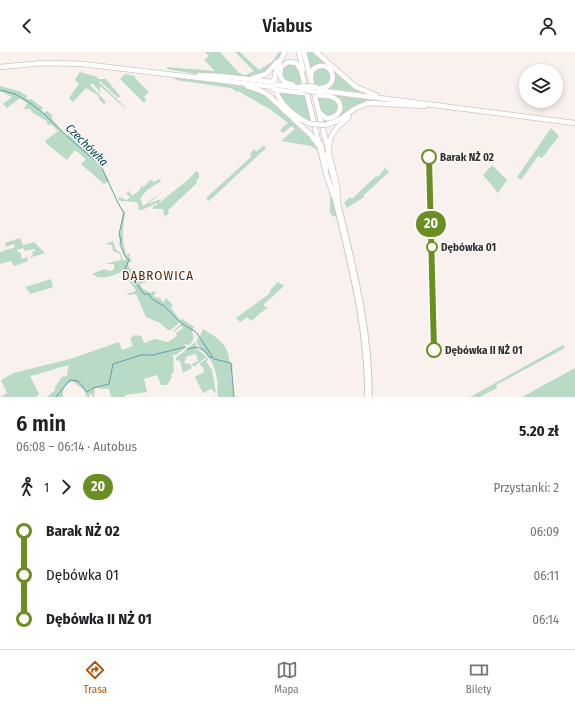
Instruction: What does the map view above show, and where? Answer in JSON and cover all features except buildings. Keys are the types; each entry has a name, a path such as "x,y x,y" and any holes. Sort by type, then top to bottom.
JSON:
{"highway":[{"path":"243,79 255,78 265,74 285,52"},
{"path":"285,52 278,63 275,72 274,81 276,92 289,110 299,118 311,124 325,125 338,120 364,104 382,103 405,106 431,106"},
{"path":"302,52 337,186 338,203"},
{"path":"302,52 323,143"},
{"path":"316,52 354,86 364,92 376,95"},
{"path":"334,197 322,154 301,70 296,63 288,62 281,67 279,74 283,81 303,89 317,90 431,106 575,123"},
{"path":"0,66 36,63 70,63 303,89 376,95 410,100 431,106"},
{"path":"311,82 311,75 314,69 321,66 328,68 332,74 332,80 328,86 317,90"},
{"path":"191,76 215,75 275,86"},
{"path":"191,76 206,81 247,86 293,85"},
{"path":"247,86 261,90 271,98 313,137 322,154"},
{"path":"317,90 336,98 340,108 336,116 329,118 322,115 317,107"},
{"path":"329,155 330,138 337,127 360,108 368,104 382,103"}],"main road":[{"path":"323,143 334,197 340,214"},
{"path":"323,143 364,316 369,355 369,397"}],"green space":[{"path":"205,52 220,52 239,73 245,75 254,71 235,52 240,52 259,70 272,62 279,52 283,52 268,71 252,78 196,74 167,69 167,67 215,71 204,60 209,56"},
{"path":"305,52 315,52 366,93 325,88 329,86 333,73 320,65 310,75 310,66"},
{"path":"293,63 300,69 302,85 301,83 300,85 285,82 280,72 287,64"},
{"path":"321,66 330,71 331,82 321,87 317,87 317,85 313,86 312,77 317,76 312,76 313,72"},
{"path":"80,72 97,77 98,79 106,79 120,96 118,98 100,81 99,82 125,108 100,86 99,93 99,90 92,83 90,85 106,102 104,104 99,99 99,96 86,88 73,102 69,98 79,84 75,80"},
{"path":"125,74 135,76 135,78 149,92 144,97 146,99 144,103 120,79"},
{"path":"172,75 246,87 262,92 308,133 318,146 337,212 335,213 337,215 333,217 330,212 330,195 317,150 311,146 281,141 295,129 292,126 283,133 280,130 288,123 271,110 231,88 176,80"},
{"path":"0,86 19,91 27,96 26,98 29,100 31,99 43,108 41,110 44,113 47,111 52,115 52,119 66,136 72,132 100,159 97,161 109,181 104,184 81,164 86,159 75,150 67,160 47,144 45,141 58,131 51,124 49,125 47,121 33,113 30,109 24,109 27,103 20,98 7,108 3,104 12,97 0,91"},
{"path":"277,90 302,95 304,94 314,123 305,121 296,116 285,104"},
{"path":"319,93 416,106 368,103 341,118 322,124 322,117 337,116 339,102"},
{"path":"316,95 319,98 334,98 340,107 334,117 322,115"},
{"path":"551,128 559,136 542,158 538,156 521,180 517,177"},
{"path":"264,145 266,148 209,201 206,198 252,156 250,154 254,149 256,152"},
{"path":"492,165 507,180 498,193 483,175"},
{"path":"385,168 389,172 364,195 364,197 347,208 344,203 350,197 352,199 376,176 378,177"},
{"path":"196,171 199,173 199,178 196,181 197,183 168,210 169,213 166,216 164,215 163,209 153,209 153,206 157,205 157,203 142,210 138,209 139,206 137,202 121,201 118,199 119,197 127,200 130,197 127,192 129,191 132,196 139,191 142,185 143,188 150,180 155,182 159,179 161,180 160,182 147,190 140,199 143,206 162,192 148,204 161,199 159,203 189,179"},
{"path":"123,211 125,212 123,243 126,255 131,253 129,256 132,261 128,262 129,268 133,271 136,270 132,273 135,276 137,273 138,277 142,275 146,282 140,284 142,288 151,293 154,291 156,293 154,295 155,298 157,297 164,302 166,298 173,305 171,308 180,320 182,319 194,327 192,332 192,342 189,345 184,344 186,347 176,355 173,355 174,372 171,374 172,377 167,385 161,385 157,375 144,379 147,392 125,395 125,397 111,397 109,389 95,388 94,397 90,394 90,397 87,397 83,389 72,381 64,388 63,397 47,397 55,390 55,387 62,377 67,376 68,367 70,365 30,376 39,394 36,397 1,397 7,393 1,380 14,373 70,359 119,342 122,350 133,346 130,338 135,335 141,336 144,343 155,339 168,342 177,336 176,333 183,328 181,326 174,332 173,331 181,324 176,319 179,323 171,330 168,330 160,323 146,317 136,294 127,294 136,291 121,272 102,277 92,274 104,269 109,271 114,270 114,264 106,264 121,260 120,254 113,251 112,245 106,244 113,241 116,250 120,252 123,260 126,260 119,238"},
{"path":"20,238 23,245 34,242 45,253 29,258 33,255 32,252 35,251 35,249 25,251 23,248 17,250 20,252 22,259 27,257 28,261 14,266 11,261 0,264 0,252 15,247 14,244 6,247 5,243"},
{"path":"51,279 53,287 31,294 25,287"},
{"path":"278,282 284,286 264,304 265,307 268,307 251,321 247,317 240,322 236,318 269,294 271,289"},
{"path":"203,329 217,338 227,350 229,361 232,364 233,369 231,369 234,397 218,397 216,372 210,359 196,341"},
{"path":"195,342 197,349 207,357 195,367 191,364 198,361 196,354 187,356 184,363 190,364 192,368 183,373 180,361 176,360 176,358"},
{"path":"563,345 565,348 496,385 497,388 480,397 470,397"},
{"path":"208,358 206,361 212,370 216,393 211,389 203,393 195,377 204,372 203,367 199,364"},
{"path":"575,368 575,397 522,397"}],"waterway":[{"name":"Czechówka","path":"0,90 15,94 30,103 43,113 102,168 124,213 119,234 121,240 120,244 125,256 129,260 124,271 135,278 136,283 144,294 149,294 152,299 164,306 181,323 196,332 214,359 231,363 234,397"},
{"path":"187,349 197,347 205,351 209,357 212,357"},
{"path":"56,397 70,380 78,381 87,392 93,388 109,384 113,364 141,355 153,355 181,348"}],"bus line":[{"name":"20","path":"429,157 434,350"}],"place":[{"name":"Barak NŻ 02","path":"429,157"},
{"name":"Dębówka 01","path":"432,247"},
{"name":"Dębówka II NŻ 01","path":"434,350"}],"district":[{"name":"DĄBROWICA","path":"158,275"}]}
